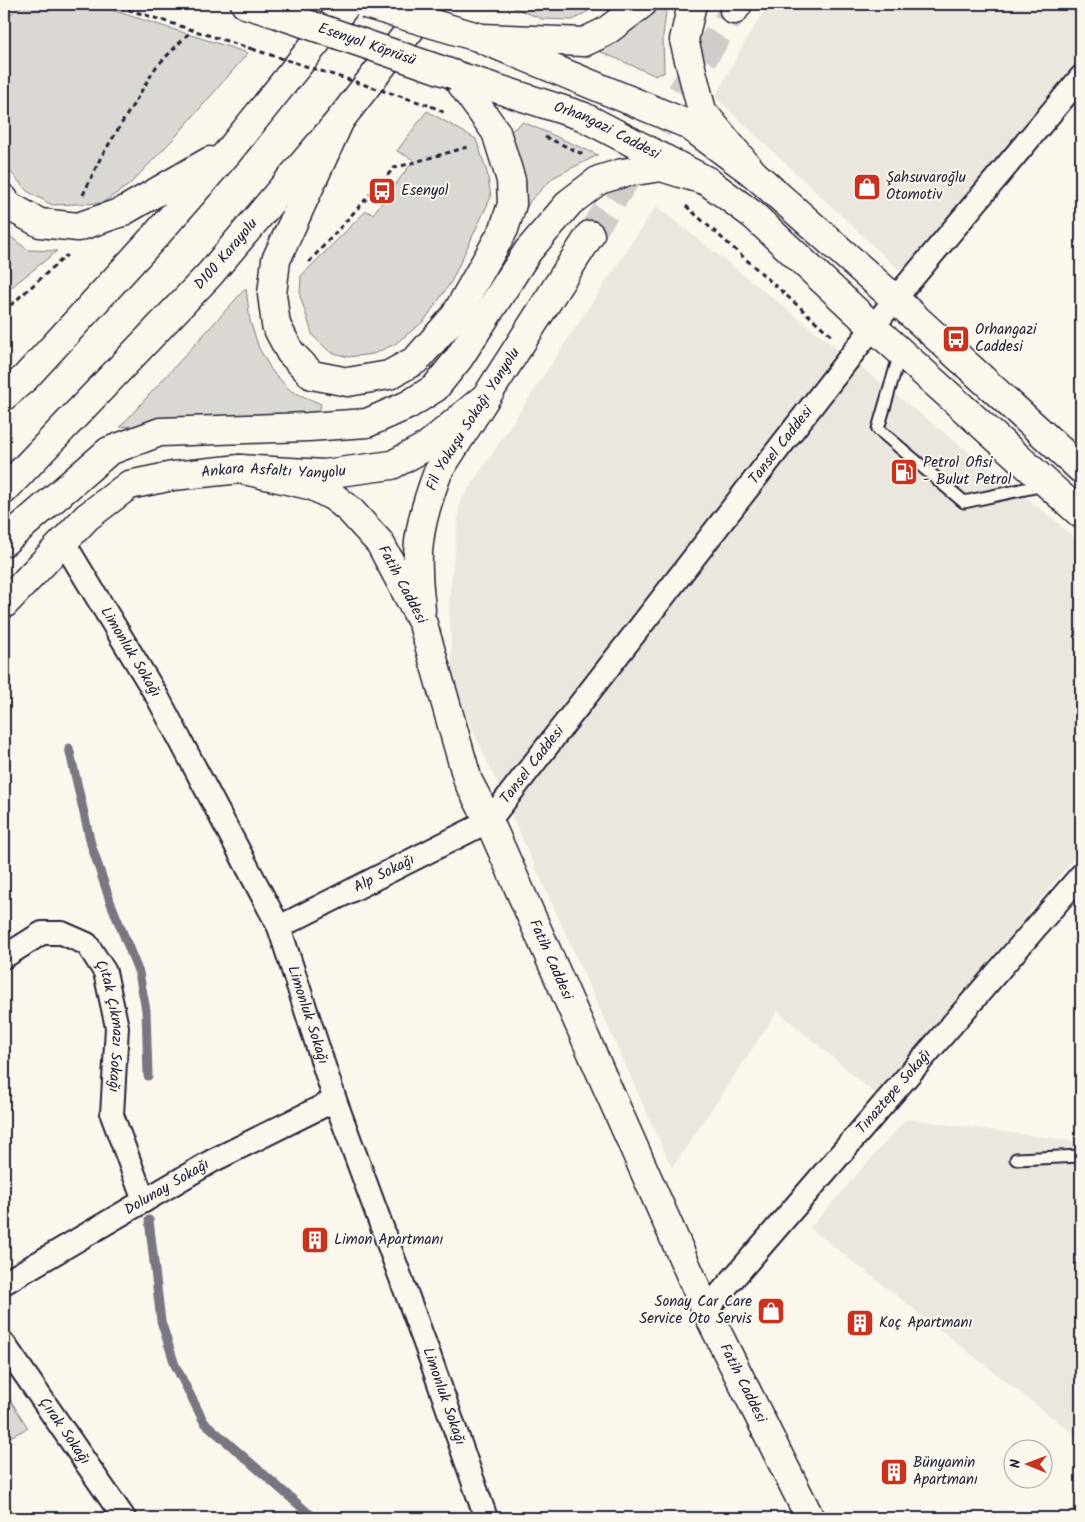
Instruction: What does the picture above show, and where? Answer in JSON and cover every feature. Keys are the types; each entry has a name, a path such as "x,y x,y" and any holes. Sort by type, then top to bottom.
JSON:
{"main road":[{"name":"Esenyol Köprüsü","path":"246,4 455,75"},
{"path":"4,396 25,378 118,277 229,151 346,4"},
{"path":"365,4 481,38 687,124 753,173 1079,462"},
{"name":"D100 Karayolu","path":"4,490 210,274 340,120 430,4"},
{"path":"481,38 584,42 606,32 642,4"},
{"path":"692,4 684,40 702,111 753,173"},
{"path":"340,120 276,260 272,294 276,325 290,352 312,375 348,382 389,375 416,360 455,316 504,229 512,204 512,180 496,132 455,75"},
{"name":"Orhangazi Caddesi","path":"455,75 582,116 707,181 753,215 873,327 1081,514"},
{"path":"4,199 7,205 40,223 78,227 122,212 229,151"},
{"path":"4,542 109,451 160,432 367,423 408,406 435,388 459,358 528,251 570,202 600,180 622,173 661,167 707,181"},
{"name":"Fil Yokuşu Sokağı Yanyolu","path":"423,624 418,569 421,528 427,501 438,472 483,399 590,235"},
{"name":"Ankara Asfaltı Yanyolu","path":"4,604 87,517 129,485 173,476 240,468 324,474 392,465 427,446 483,399"},
{"name":"Fatih Caddesi","path":"240,468 314,486 334,497 350,510 380,543 423,624 468,781 490,821 706,1310 810,1518"}],"street":[{"name":"Tansel Caddesi","path":"490,821 895,299 1081,77"},
{"name":"Limonluk Sokağı","path":"63,541 158,698 279,927 335,1100 427,1349 486,1518"},
{"name":"Alp Sokağı","path":"279,927 490,821"},
{"name":"Tınaztepe Sokağı","path":"706,1310 1081,876"},
{"name":"Çıtak Çıkmazı Sokağı","path":"4,957 42,933 62,933 87,944 105,972 117,1028 112,1115 144,1200"},
{"name":"Dolunay Sokağı","path":"4,1283 212,1161 335,1100"},
{"name":"Çırak Sokağı","path":"4,1344 124,1518"}],"lane":[{"path":"901,352 878,429 964,502 1048,484"},
{"path":"1016,1159 1081,1156"}],"path":[{"path":"111,4 431,106"},
{"path":"484,4 504,10"},
{"path":"82,197 100,159 156,67 193,29"},
{"path":"537,133 590,158"},
{"path":"302,268 394,168 474,145"},
{"path":"684,204 852,354"},
{"path":"4,311 74,249"}],"shaded area":[{"path":"93,4 248,53 177,135 129,185 102,203 52,205 27,191 4,164 4,19 23,5"},
{"path":"508,4 600,4 573,20 542,19"},
{"path":"656,4 667,4 663,36 664,73 654,75 592,48 651,12"},
{"path":"769,4 1081,4 1081,81 915,285 715,97 749,35"},
{"path":"427,111 476,139 487,172 491,197 451,282 424,321 395,344 373,354 348,357 330,352 313,336 300,296 301,276 366,211 373,214 414,160 397,151"},
{"path":"523,122 598,155 554,177 530,201 518,225 521,183 519,160 507,134"},
{"path":"656,206 1051,517 1081,544 1081,850 878,1096 778,1011 672,1168 453,686 449,601 460,502"},
{"path":"4,232 28,250 57,251 4,293"},
{"path":"246,288 250,321 259,348 272,371 291,391 321,404 319,413 120,427"},
{"path":"906,1119 1081,1142 1081,1440 810,1228"},
{"path":"4,1390 28,1428 4,1440"}],"waterway":[{"path":"69,748 91,844 110,901 139,973 146,1010 148,1076"},
{"path":"149,1220 161,1321 175,1365 204,1422 316,1518"}],"tunnel":[{"path":"590,235 734,10"}],"place":[{"name":"Şahsuvaroğlu Otomotiv","path":"867,187"},
{"name":"Esenyol","path":"382,191"},
{"name":"Orhangazi Caddesi","path":"956,339"},
{"name":"Petrol Ofisi - Bulut Petrol","path":"904,472"},
{"name":"Limon Apartmanı","path":"315,1240"},
{"name":"Sonay Car Care Service Oto Servis","path":"771,1311"},
{"name":"Koç Apartmanı","path":"860,1323"},
{"name":"Bünyamin Apartmanı","path":"894,1472"}]}
